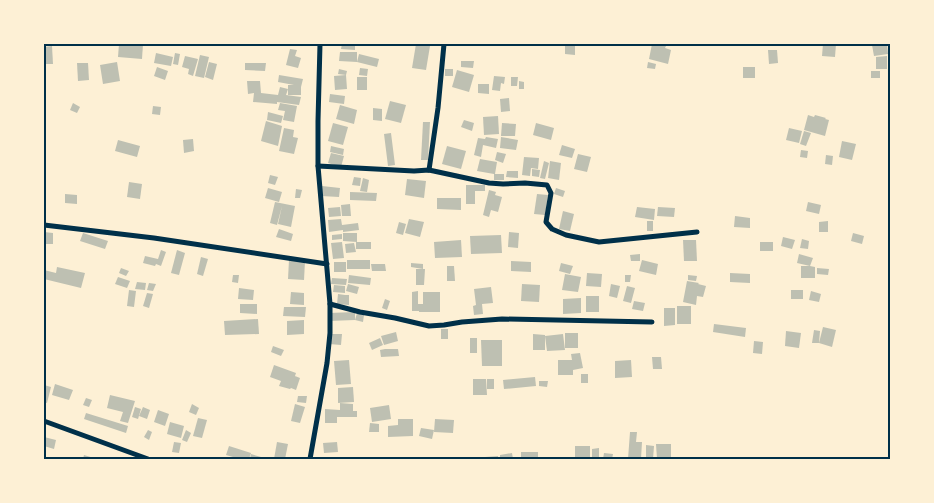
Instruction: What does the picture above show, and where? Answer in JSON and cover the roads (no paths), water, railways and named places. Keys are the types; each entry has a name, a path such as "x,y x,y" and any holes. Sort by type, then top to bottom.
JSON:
{"street":[{"path":"310,459 327,363 330,333 330,304 318,166 320,44"},
{"path":"429,170 438,108 444,44"},
{"path":"318,166 414,171 429,170 490,183 525,182 547,185 551,193 546,222 552,229 566,235 599,242 697,232"},
{"path":"44,225 154,238 327,264"},
{"path":"330,304 429,326 502,319 652,322"},
{"path":"44,421 148,459"}]}
